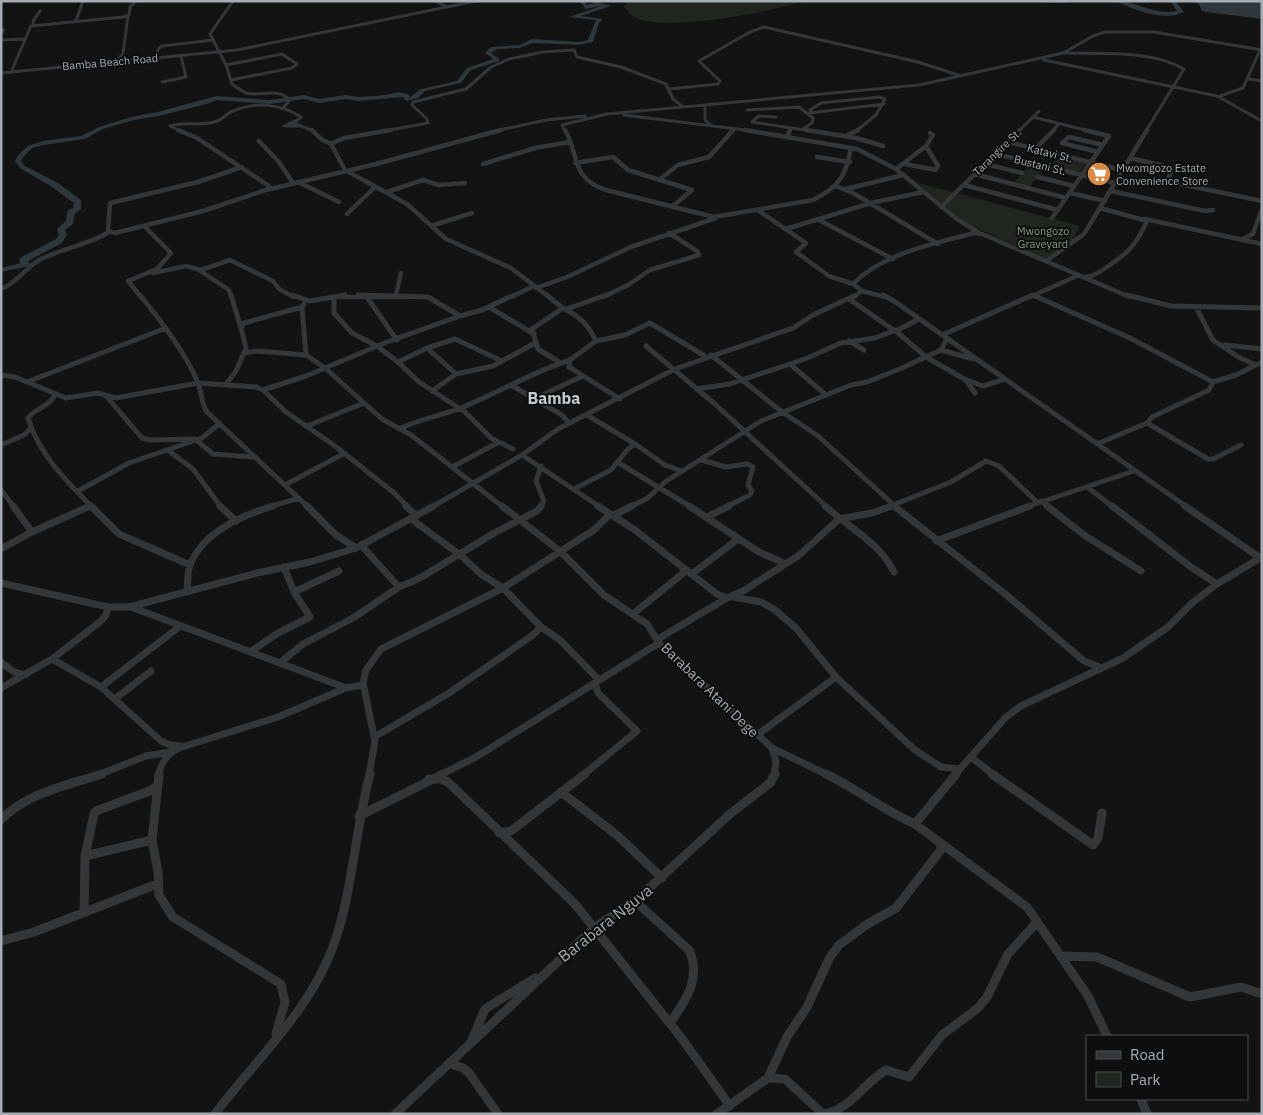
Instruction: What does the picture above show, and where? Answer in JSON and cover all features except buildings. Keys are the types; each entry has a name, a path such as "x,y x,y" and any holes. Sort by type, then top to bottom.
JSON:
{"street":[{"path":"76,21 83,1"},
{"path":"114,61 122,58 130,7 136,1"},
{"path":"233,1 210,34 226,65 232,84 247,93 271,92 288,97 290,100 282,108"},
{"path":"435,1 448,7"},
{"path":"220,52 476,1"},
{"path":"34,25 33,21 40,11"},
{"path":"12,70 29,27 128,16"},
{"path":"669,89 720,83 711,71 699,61 764,27 918,62 961,76"},
{"path":"1,29 4,30 1,34"},
{"path":"1046,59 1063,53 1093,36 1113,32 1154,32 1261,50 1255,58 1242,90 1217,96"},
{"path":"1,40 25,38"},
{"path":"156,58 158,49 162,46 213,40"},
{"path":"332,144 344,138 428,123 428,119 412,105 413,102 465,90 494,65 514,58 539,53 574,50 577,57 621,68 666,84 670,94 680,107"},
{"name":"Bamba Beach Road","path":"1,73 12,70 220,52"},
{"path":"1046,261 1082,236 1111,192 1114,183 1184,69 1174,64 1136,57 1063,53"},
{"path":"226,65 282,54 292,59 297,65 239,80 231,80"},
{"path":"162,82 186,77 180,56"},
{"path":"718,217 599,189 582,177 575,163 570,142 562,125 615,114 923,85 1040,59 1217,96 1262,121"},
{"path":"1248,79 1262,81"},
{"path":"810,126 812,118 810,110 821,103 882,98 886,101 860,130 846,136"},
{"path":"860,99 863,107 876,112"},
{"path":"747,110 797,106 810,113 884,104"},
{"path":"266,190 269,186 242,167 197,138 170,127 189,121 215,121 225,115 259,105 282,108 301,117 284,126 311,128 321,139 332,144 345,170 407,204 434,226 446,239 511,268 589,326 596,341"},
{"path":"705,106 706,120 708,124 713,126"},
{"path":"772,109 782,127"},
{"name":"Tarangire St.","path":"941,207 1039,111"},
{"path":"615,114 787,136 850,148 875,157 896,170 941,207 980,233 1131,297 1171,306 1262,308"},
{"path":"776,117 759,116 752,122 846,136 883,146"},
{"path":"1,288 13,283 20,274 41,258 109,232 203,211 294,181 536,122 575,117 594,117"},
{"path":"1033,118 1108,135 1052,218"},
{"path":"295,121 296,124 301,126"},
{"path":"1035,149 1059,124"},
{"path":"803,129 810,126"},
{"path":"810,126 814,131"},
{"path":"787,136 791,128"},
{"path":"659,180 678,165 709,157 734,129"},
{"path":"896,170 926,146 933,135 930,133"},
{"path":"1098,152 1062,143 1069,137 1102,145"},
{"path":"259,142 294,181 339,202"},
{"path":"483,164 536,148 570,142"},
{"name":"Katavi St.","path":"1008,142 1122,170"},
{"path":"905,164 936,170 938,164 926,146"},
{"path":"263,390 325,368 377,346 489,307 535,287 568,278 631,247 669,233 718,217 813,200 836,186 850,162 850,148"},
{"name":"Bustani St.","path":"996,154 1114,183"},
{"path":"575,163 613,157 628,170 692,190 674,203 673,206"},
{"path":"817,157 850,162"},
{"path":"1130,158 1172,168 1168,180 1170,182 1262,202"},
{"path":"986,164 1022,173"},
{"path":"109,232 110,204 198,182 242,167"},
{"path":"975,174 1066,198"},
{"path":"846,188 903,175"},
{"path":"1038,177 1074,186"},
{"path":"387,192 423,180 440,185 465,183"},
{"path":"964,185 1058,210"},
{"path":"836,186 846,188 938,244"},
{"path":"348,214 375,187"},
{"path":"786,229 871,203 923,192"},
{"path":"1111,192 1206,211 1213,210"},
{"path":"1070,193 1105,201"},
{"path":"1100,208 1262,244"},
{"path":"1242,239 1253,234 1262,209"},
{"path":"759,211 806,242 796,252 829,276 853,284 862,291 888,298 1261,558 1217,584 1192,603 1168,628 1146,644 1021,706 1006,717 915,824"},
{"path":"434,226 472,213"},
{"path":"944,337 1082,276 1093,276 1127,254 1139,239 1147,221 1145,219"},
{"path":"819,220 893,259"},
{"path":"149,224 146,228 171,253 157,269 128,281 166,328 198,383 203,406 219,424 238,438 253,457 299,498 336,535 358,547 399,587"},
{"path":"559,362 538,349 532,330 565,308 598,299 628,285 650,270 699,255 700,253 669,233"},
{"path":"853,284 869,271 893,259 980,233"},
{"path":"199,270 230,260 273,281 279,289 290,296 310,301 334,297 428,296 460,316"},
{"path":"146,274 186,266 199,270 229,290 246,348 236,371 227,383"},
{"path":"396,295 401,273"},
{"path":"1,583 108,607 129,607 310,562 358,547 413,518 569,424 675,369 793,328 813,315 862,291"},
{"path":"366,296 397,340"},
{"path":"1035,296 1092,323 1123,335 1213,382 1236,375 1259,364"},
{"path":"334,297 334,313 348,330 377,346 398,362 418,382 460,408 491,438 513,449"},
{"path":"849,299 896,330 926,357 966,380 983,386 1005,378"},
{"path":"241,328 250,320 302,307 310,301"},
{"path":"244,353 257,351 306,355 302,307"},
{"path":"489,307 534,334"},
{"path":"1196,307 1213,340 1229,348 1240,358 1259,364"},
{"path":"696,388 730,384 742,378 790,364 849,341 875,338 919,319"},
{"path":"399,429 418,420 460,408 559,362 570,360 596,341 625,335 650,323 742,378 782,412 817,435 893,505 936,541 1096,668"},
{"path":"27,382 158,333 166,328"},
{"path":"941,350 944,337"},
{"path":"398,362 428,348 455,339 500,360"},
{"path":"849,341 864,350"},
{"path":"432,391 456,374 493,366 500,360 535,343"},
{"path":"1219,344 1260,349 1262,354"},
{"path":"646,346 675,369 839,518 882,550 894,572"},
{"path":"428,348 440,362 456,374"},
{"path":"214,1114 275,1037 294,1018 312,992 334,943 351,869 359,816 374,753 376,736 362,685 368,666 381,649 503,588 594,530 612,514 648,498 664,482 744,431 782,412 890,373 941,350 981,362"},
{"name":"Barabara Atani Dege","path":"306,355 325,368 390,424 411,435 517,520 561,552 604,595 647,624 659,641 772,748 821,770 894,815 915,824 1008,891 1027,907 1088,996 1107,1035"},
{"path":"570,360 569,367 620,398"},
{"path":"790,364 826,395"},
{"path":"1,374 27,382 66,398 98,393 116,398 198,383 256,386 263,390 286,412 393,492 413,518 459,554 482,575 503,588 540,627 560,640 596,681 598,693 632,723 637,730 624,744 511,831 499,833"},
{"path":"533,399 583,376"},
{"path":"966,380 974,393"},
{"path":"1098,444 1147,423 1152,417 1209,390 1213,382"},
{"path":"511,384 562,415 569,424"},
{"path":"55,395 53,400 28,416 30,429 56,467 90,506 119,534 190,565"},
{"path":"107,397 142,438 155,440 195,440 201,442 213,454 253,457"},
{"path":"307,426 364,403"},
{"path":"586,415 635,444 669,468 677,472 684,470"},
{"path":"1147,423 1156,426 1208,458 1213,459 1241,445"},
{"path":"78,491 136,460 169,451 212,432 219,424"},
{"path":"1,445 24,435 30,429"},
{"path":"452,467 499,442"},
{"path":"574,489 611,470 635,444"},
{"path":"169,451 193,469 214,500 236,521"},
{"path":"285,485 343,454"},
{"path":"522,454 612,514 717,594 752,600 775,610 796,628 836,677 915,750 941,767 960,769"},
{"path":"701,460 726,467 747,464 753,467 748,485 752,491 750,495 707,517"},
{"path":"359,816 429,779 476,757 798,556 839,518 854,518 893,505 950,482 986,461 999,466 1039,501 1084,535 1142,571"},
{"path":"617,462 660,487 759,552 784,563"},
{"path":"282,662 303,644 353,618 399,587 420,578 517,520 532,514 542,506 544,501 536,480 541,466"},
{"path":"936,541 996,520 1039,501 1134,471"},
{"path":"1087,487 1191,567 1217,584"},
{"path":"1,490 32,532"},
{"path":"188,592 190,565 200,549 236,521 299,498"},
{"path":"1,548 90,506"},
{"path":"633,614 738,539"},
{"path":"250,652 278,633 309,619 294,592 284,567"},
{"path":"294,592 340,571"},
{"path":"1,688 52,659 101,621 106,616 108,607"},
{"path":"129,607 179,627 282,662 346,688"},
{"path":"101,687 179,627"},
{"path":"376,736 449,694 534,636 540,627"},
{"path":"52,659 101,687 116,698 161,741 170,746 184,746"},
{"path":"1,662 14,672 25,675"},
{"path":"116,698 151,671"},
{"path":"757,735 836,677"},
{"path":"1,820 12,808 37,796 119,768 146,756 170,752 278,717 346,688 362,685"},
{"path":"161,741 161,753"},
{"name":"Barabara Nguva","path":"395,1114 451,1064 541,976 595,927 635,901 730,814 770,783 775,776 777,764 772,748"},
{"path":"170,752 164,759 158,784 152,840 158,872 157,884 159,895 173,917 281,984 286,992 283,1013 275,1037"},
{"path":"972,757 1000,780 1093,845 1098,838 1102,813"},
{"path":"429,779 441,778 448,782 507,841 575,904 670,1023 730,1106"},
{"path":"84,913 85,856 94,814 96,811 152,790 158,784"},
{"path":"561,792 618,836 662,878"},
{"path":"507,841 511,831"},
{"path":"85,856 152,840"},
{"path":"717,1114 768,1078 787,1037 807,1007 830,957 840,945 866,925 896,908 940,851 942,845"},
{"path":"1,941 34,932 157,884"},
{"path":"635,901 689,950 694,957 696,968 690,994 670,1023"},
{"path":"768,1078 785,1079 796,1087 823,1114 836,1113 848,1106 864,1086 886,1070 903,1077 909,1077 942,1035 978,1008 1008,954 1037,922"},
{"path":"1060,956 1097,957 1190,997 1241,986 1262,994"},
{"path":"470,1044 485,1009 541,976"},
{"path":"451,1064 469,1073 498,1114"},
{"path":"1141,1100 1147,1114"}],"green space":[{"path":"628,1 804,1 744,15 692,22 668,23 648,21 632,16 624,6"},
{"path":"1059,156 1087,163 1078,173 1050,166"},
{"path":"1031,163 1046,167 1029,187 1014,183"},
{"name":"Mwongozo Graveyard","path":"918,183 1080,226 1072,241 1044,259 964,222"}],"shaded area":[{"path":"1190,1 1262,1 1262,19 1202,11 1199,4"}],"waterway":[{"path":"1,270 26,264 23,260 59,241 63,235 61,229 70,222 71,212 77,209 78,202 55,185 22,167 18,161 20,156 30,147 43,143 83,138 101,128 133,118 159,114 204,103 216,98 270,102 304,97 319,101 346,97 358,99 386,97 398,94 406,95 408,100 416,97 423,90 459,82 469,69 497,60 488,53 493,48 520,47 532,41 571,44 591,41 596,23 600,19 572,17 608,6 597,4 586,7 581,1"},
{"path":"672,1 683,1"},
{"path":"1017,1 1065,1"},
{"path":"1118,1 1157,13 1173,14 1181,12 1172,1"}],"place":[{"name":"Mwomgozo Estate Convenience Store","path":"1099,174"}],"district":[{"name":"Bamba","path":"554,398"}]}
